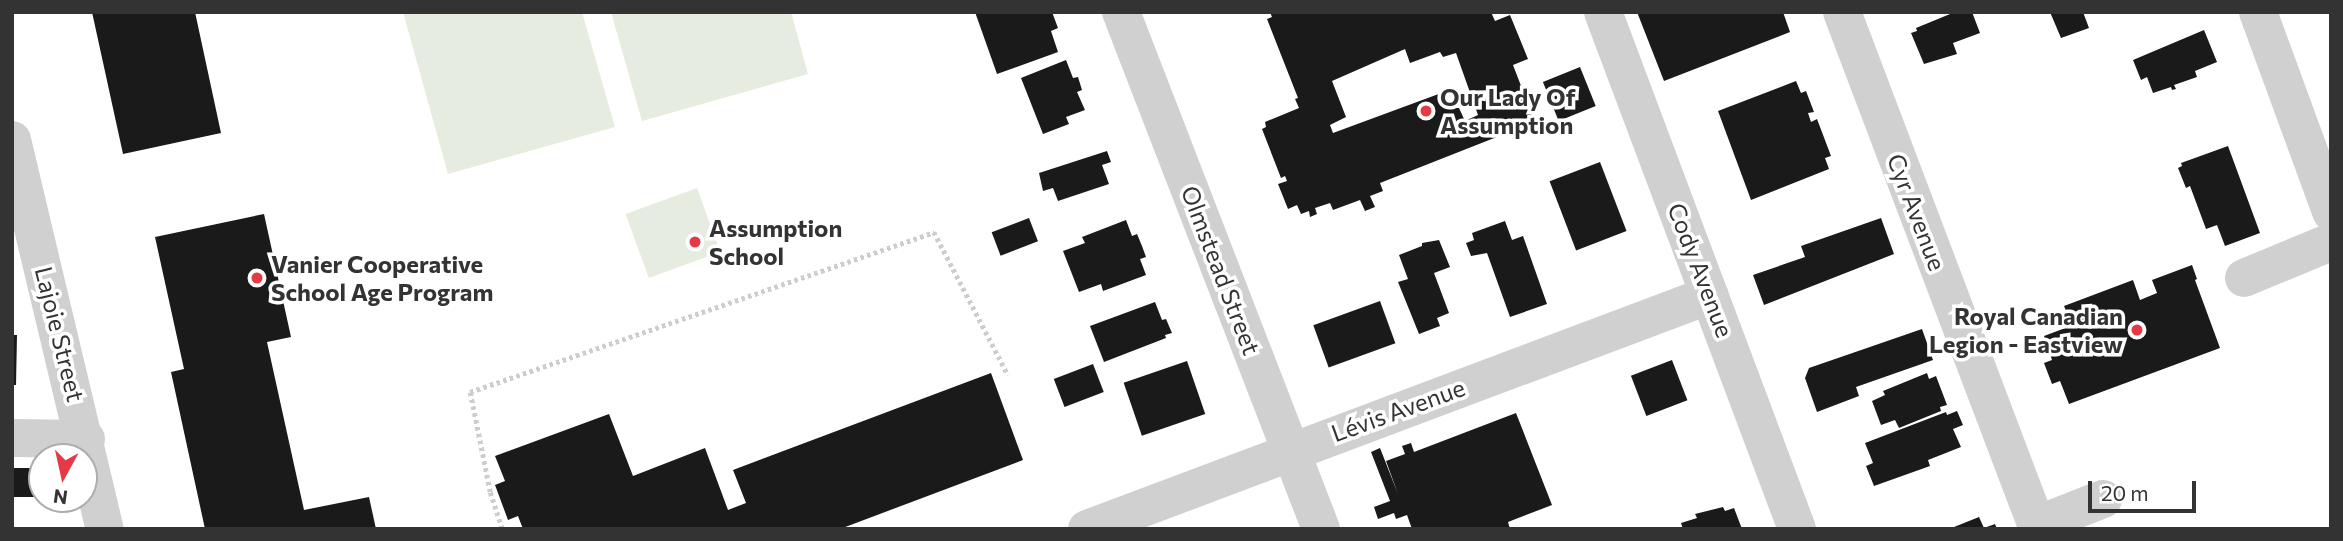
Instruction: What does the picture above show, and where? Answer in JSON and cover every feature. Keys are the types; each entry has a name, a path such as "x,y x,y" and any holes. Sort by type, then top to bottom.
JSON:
{"street":[{"name":"Olmstead Street","path":"1121,12 1321,529"},
{"name":"Cody Avenue","path":"1603,12 1797,529"},
{"name":"Cyr Avenue","path":"1842,12 2038,527"},
{"path":"2258,12 2331,212"},
{"name":"Lajoie Street","path":"12,140 86,439 105,529"},
{"path":"2244,278 2331,242"},
{"name":"Lévis Avenue","path":"1087,529 1679,309 1710,295"},
{"path":"12,438 86,439"},
{"path":"2038,527 2103,499"}],"path":[{"path":"502,529 490,492 470,392 934,232 1008,375"}],"shaded area":[{"path":"403,12 582,12 615,127 448,174"},
{"path":"611,12 791,12 808,74 642,121"},
{"path":"697,188 720,252 649,278 626,214"}],"building":[{"path":"92,12 195,12 221,133 123,154"},
{"path":"975,12 1052,12 1058,28 1051,31 1058,52 997,74"},
{"name":"Our Lady Of Assumption","path":"1270,12 1491,12 1495,21 1510,15 1528,59 1513,65 1535,122 1380,183 1383,191 1370,196 1375,207 1365,211 1360,200 1333,210 1330,203 1315,208 1317,214 1310,217 1309,211 1301,214 1297,205 1288,209 1278,184 1287,181 1285,176 1281,178 1262,129 1266,127 1265,122 1299,108 1295,99 1298,98 1267,19 1272,17","holes":["1405,49 1410,63 1440,52 1443,57 1456,53 1478,115 1465,121 1459,108 1450,108 1444,92 1333,133 1330,125 1346,117 1332,81"]},
{"path":"1637,12 1783,12 1790,32 1664,81"},
{"path":"1955,12 1972,12 1980,33 1953,43 1957,54 1924,64 1911,33 1917,31 1916,28"},
{"path":"2050,12 2083,12 2089,28 2061,38"},
{"path":"2204,30 2217,62 2195,71 2197,77 2174,85 2176,89 2172,90 2171,87 2153,93 2147,77 2141,80 2133,60"},
{"path":"1066,60 1073,78 1078,77 1082,90 1077,92 1085,110 1066,117 1069,124 1043,134 1021,78"},
{"path":"1580,67 1596,106 1559,121 1543,82"},
{"path":"1796,81 1801,93 1806,91 1814,112 1808,113 1811,122 1817,119 1831,156 1825,158 1829,169 1751,200 1718,111"},
{"path":"2228,146 2260,233 2225,246 2217,225 2206,229 2190,186 2186,188 2178,168 2182,166 2181,163"},
{"path":"1107,151 1111,162 1102,165 1109,184 1058,201 1053,188 1043,191 1039,173"},
{"path":"1600,162 1627,231 1576,250 1550,181"},
{"path":"264,214 291,337 267,342 304,510 369,497 376,529 205,529 171,372 184,369 155,237"},
{"path":"1029,218 1038,241 1001,256 992,232"},
{"path":"1881,218 1894,254 1764,305 1753,275 1805,257 1801,246"},
{"path":"1126,220 1132,236 1137,234 1146,257 1140,259 1146,275 1103,291 1101,284 1079,292 1063,251 1085,243 1082,237"},
{"path":"1505,221 1512,240 1523,236 1547,304 1510,317 1487,253 1471,256 1466,243 1474,240 1472,233"},
{"path":"1439,240 1450,267 1434,273 1449,313 1437,318 1440,326 1419,334 1398,282 1408,279 1399,255 1422,246 1422,243"},
{"name":"Royal Canadian Legion - Eastview","path":"2192,265 2220,348 2069,404 2060,381 2052,384 2044,363 2052,360 2044,336 2076,324 2071,312 2067,313 2064,306 2133,280 2140,300 2157,293 2152,280"},
{"path":"1380,301 1395,343 1329,368 1313,325"},
{"path":"1155,302 1162,320 1166,319 1172,333 1165,335 1166,338 1104,362 1090,326"},
{"path":"1922,329 1933,360 1856,387 1859,396 1817,412 1805,378 1809,368"},
{"path":"12,335 17,335 16,385 12,385"},
{"path":"1672,360 1687,400 1646,416 1631,376"},
{"path":"1187,361 1205,414 1142,436 1124,383"},
{"path":"1093,364 1104,392 1065,407 1054,379"},
{"path":"991,373 1023,460 840,529 523,529 518,516 508,520 495,485 505,481 495,456 609,414 633,476 705,448 728,510 746,503 733,470"},
{"path":"1927,373 1929,379 1936,376 1947,405 1940,407 1941,411 1899,428 1895,420 1881,425 1872,401 1885,395 1883,391"},
{"path":"1957,411 1963,425 1953,429 1961,447 1928,460 1930,466 1874,486 1866,466 1873,463 1865,443 1946,412 1947,415"},
{"path":"1516,413 1552,505 1508,522 1510,529 1412,529 1407,515 1396,519 1394,513 1378,519 1374,507 1390,501 1371,452 1380,448 1398,494 1386,461 1405,454 1402,446 1411,443 1414,452"},
{"path":"12,468 28,468 28,497 12,497"},
{"path":"1723,507 1725,511 1734,508 1742,529 1683,529 1681,523 1697,518 1695,514"},
{"path":"1979,517 1984,528 1995,524 1997,529 1949,529"}],"place":[{"name":"Our Lady Of Assumption","path":"1426,111"},
{"name":"Assumption School","path":"695,242"},
{"name":"Vanier Cooperative School Age Program","path":"257,278"},
{"name":"Royal Canadian Legion - Eastview","path":"2137,330"}]}
